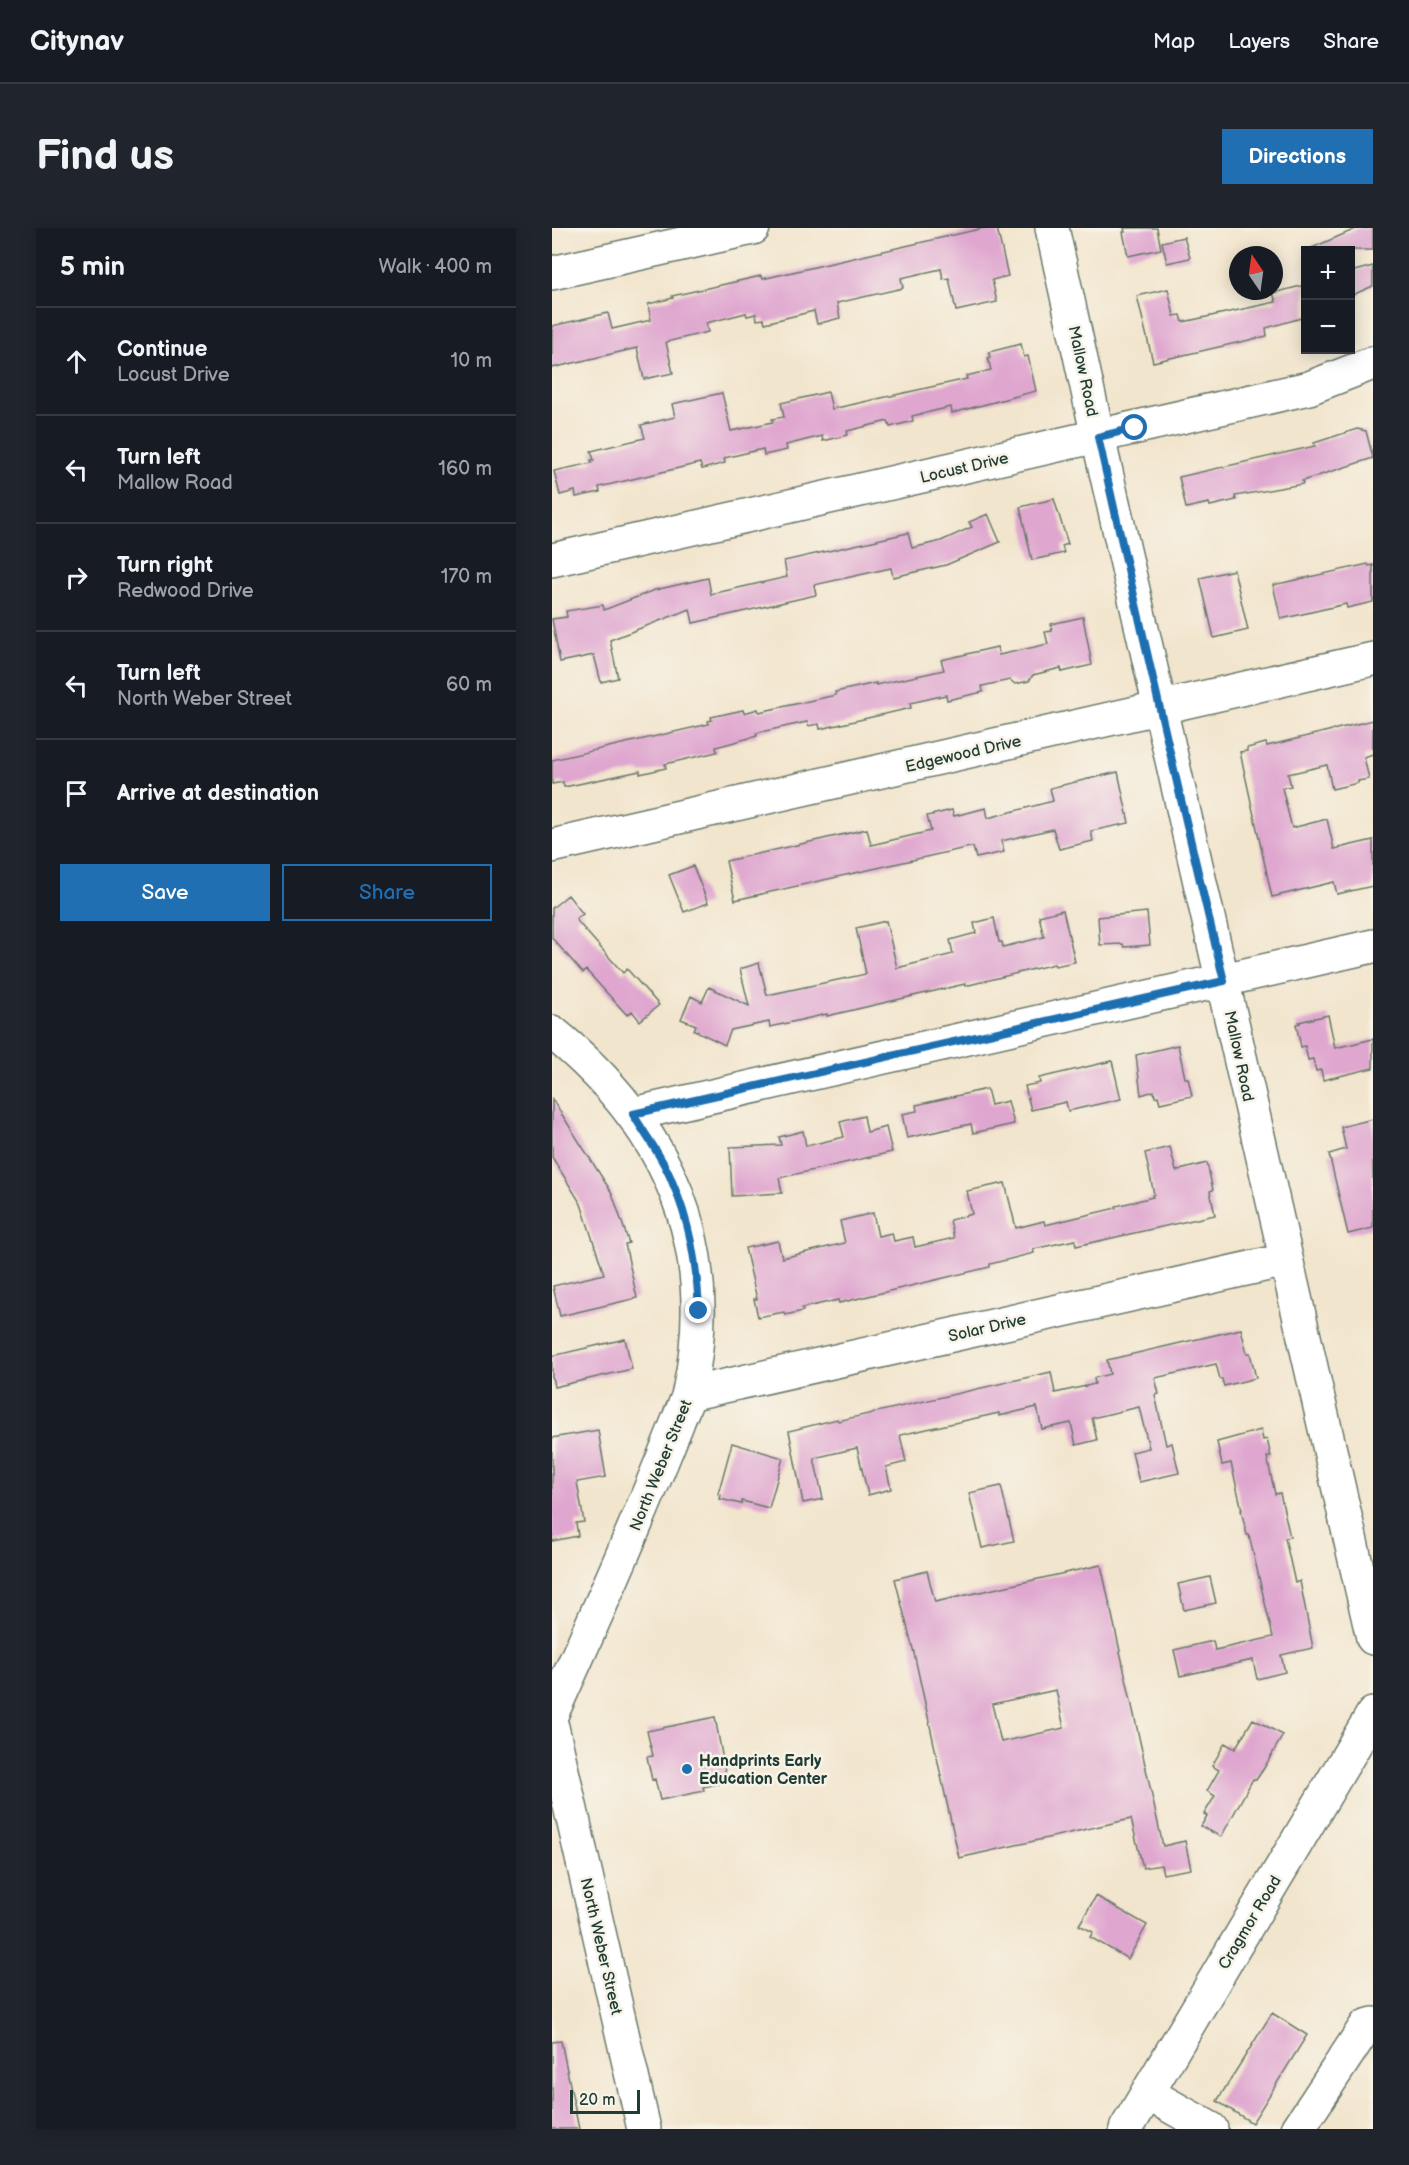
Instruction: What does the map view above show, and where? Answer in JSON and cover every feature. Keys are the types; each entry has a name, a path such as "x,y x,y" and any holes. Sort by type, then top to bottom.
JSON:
{"street":[{"path":"552,273 753,228"},
{"name":"Mallow Road","path":"1052,228 1373,1638"},
{"name":"Locust Drive","path":"552,560 1309,388 1373,363"},
{"name":"Edgewood Drive","path":"552,846 1373,659"},
{"path":"633,1114 1373,946"},
{"name":"North Weber Street","path":"552,1032 576,1051 609,1084 633,1114 671,1177 693,1246 698,1280 699,1311 689,1394 613,1580 552,1713"},
{"name":"Solar Drive","path":"689,1394 1286,1260"},
{"name":"Cragmor Road","path":"1126,2129 1373,1714"},
{"name":"North Weber Street","path":"552,1727 644,2129"},
{"path":"1298,2129 1366,2026 1373,2024"},
{"path":"1147,2093 1211,2129"}],"building":[{"path":"984,228 997,228 1008,276 992,280 997,302 956,311 949,278 943,279 941,269 901,278 903,288 837,303 840,318 817,324 814,311 765,323 764,319 757,320 756,314 747,316 746,313 706,323 708,332 666,342 673,373 644,379 637,348 552,368 552,326 608,313 612,329 651,320 648,304 673,298 672,296 761,276 762,279"},
{"path":"1124,228 1157,228 1161,249 1128,256"},
{"path":"1358,228 1373,228 1373,250 1355,250 1355,246 1316,246"},
{"path":"1184,237 1190,258 1167,263 1162,242"},
{"path":"1373,266 1373,286 1355,294 1355,271"},
{"path":"1301,286 1301,318 1266,328 1267,336 1153,362 1137,296 1168,289 1174,316 1181,315 1183,322 1283,300 1283,290"},
{"path":"1021,344 1024,357 1028,356 1036,391 952,413 951,407 912,416 913,421 890,427 888,421 847,431 848,435 823,441 822,436 786,445 787,450 764,455 763,449 724,458 725,463 702,469 700,463 599,487 600,492 576,497 575,491 560,495 554,471 592,463 591,460 594,460 591,451 645,438 641,425 675,417 672,404 722,393 731,431 773,422 772,419 784,417 781,403 828,392 832,409 967,379 966,376 991,370 989,352"},
{"path":"1357,429 1366,431 1373,458 1302,481 1303,484 1235,496 1236,500 1210,506 1209,503 1186,508 1179,477 1315,446 1314,443"},
{"path":"1054,499 1068,544 1062,546 1064,553 1032,560 1020,507"},
{"path":"988,514 1000,542 946,565 893,577 891,568 814,585 816,595 693,623 690,609 610,640 618,678 601,682 594,655 560,662 552,619 567,617 566,611 603,605 604,610 655,590 708,578 711,594 787,577 784,561 908,533 912,548 941,541 972,527 969,522"},
{"path":"1368,564 1373,565 1373,602 1347,608 1346,604 1281,619 1273,585"},
{"path":"1234,570 1248,630 1214,638 1200,578"},
{"path":"1083,617 1092,665 1062,672 1061,668 1033,675 1029,681 1015,684 1010,680 982,686 983,692 947,700 946,695 910,703 911,708 820,729 819,724 808,726 807,722 756,733 757,736 716,747 717,752 665,764 666,768 640,774 640,771 564,787 563,782 552,784 552,760 709,724 711,717 743,710 744,713 758,709 759,712 836,695 835,692 944,670 941,660 997,647 999,655 1048,644 1045,632 1052,631 1051,624"},
{"path":"1373,720 1373,754 1364,757 1369,779 1332,789 1327,765 1288,774 1291,786 1282,788 1292,828 1327,819 1334,849 1373,840 1373,886 1337,894 1334,882 1272,897 1240,752 1266,743 1267,746"},
{"path":"1118,772 1129,823 1091,831 1093,841 1059,849 1053,829 1001,841 1004,852 976,858 973,847 970,847 735,900 726,861 867,829 871,845 931,831 927,816 952,810 954,816 986,808 988,818 1053,801 1050,788"},
{"path":"693,866 708,903 684,912 669,875"},
{"path":"568,895 583,914 576,919 578,922 623,973 627,969 659,1005 640,1021 632,1011 627,1015 586,970 583,973 552,938 552,908"},
{"path":"1063,910 1075,962 1055,966 1054,964 827,1016 827,1014 770,1027 769,1022 731,1030 725,1045 694,1030 696,1025 681,1019 691,996 702,1002 709,987 749,1006 740,969 759,963 767,995 866,974 856,928 886,921 897,968 953,954 950,940 976,933 974,923 994,918 999,942 1002,942 1003,947 1044,937 1039,916"},
{"path":"1147,912 1150,945 1124,947 1123,944 1100,945 1098,917"},
{"path":"1328,1015 1335,1048 1373,1039 1373,1068 1323,1080 1321,1070 1316,1071 1313,1059 1308,1060 1305,1046 1301,1047 1296,1024"},
{"path":"1178,1045 1185,1078 1188,1078 1192,1096 1160,1103 1154,1091 1141,1095 1136,1055"},
{"path":"1112,1061 1121,1099 1068,1111 1066,1102 1031,1110 1025,1086 1040,1083 1039,1078"},
{"path":"987,1089 991,1105 1008,1101 1014,1124 973,1133 971,1124 907,1138 902,1114 917,1111 916,1105"},
{"path":"552,1099 612,1193 629,1243 625,1244 637,1298 560,1316 553,1286 604,1274 581,1204 552,1157"},
{"path":"864,1116 867,1132 886,1127 892,1152 779,1178 782,1193 732,1196 730,1147 781,1145 779,1137 803,1131 806,1146 844,1137 840,1122"},
{"path":"1373,1119 1373,1228 1348,1234 1329,1154 1346,1149 1341,1127"},
{"path":"1170,1147 1176,1171 1207,1163 1213,1190 1210,1191 1215,1215 1076,1246 1075,1240 1033,1249 1034,1253 990,1264 990,1267 839,1303 838,1300 802,1308 803,1311 785,1315 784,1312 758,1317 754,1299 757,1299 745,1248 778,1241 782,1258 845,1243 840,1221 873,1213 878,1236 892,1233 894,1241 913,1237 915,1247 954,1238 950,1220 972,1214 967,1191 1005,1183 1016,1228 1044,1221 1045,1225 1153,1197 1145,1153"},
{"path":"1241,1329 1256,1378 1224,1386 1216,1364 1155,1378 1159,1394 1155,1395 1166,1445 1172,1443 1179,1473 1139,1482 1132,1452 1149,1448 1139,1407 1092,1418 1097,1440 1076,1445 1071,1423 1042,1429 1037,1407 900,1435 906,1462 886,1467 891,1489 868,1495 857,1448 814,1458 823,1499 803,1503 789,1431 1051,1372 1055,1393 1095,1384 1094,1378 1110,1374 1107,1360"},
{"path":"625,1339 632,1369 554,1387 552,1356"},
{"path":"598,1430 606,1477 577,1482 584,1522 576,1523 578,1536 552,1541 552,1438"},
{"path":"1261,1430 1263,1440 1267,1439 1271,1457 1267,1457 1275,1494 1280,1493 1290,1537 1285,1538 1295,1583 1300,1581 1313,1648 1281,1655 1285,1672 1257,1679 1253,1660 1180,1676 1174,1650 1213,1641 1215,1650 1273,1637 1231,1463 1222,1465 1217,1442"},
{"path":"732,1443 783,1458 769,1508 742,1501 741,1504 720,1499 721,1495 718,1494"},
{"path":"1001,1486 1014,1541 982,1548 969,1493"},
{"path":"1101,1565 1163,1846 1185,1841 1191,1869 1163,1874 1161,1865 1143,1868 1131,1819 959,1858 914,1653 895,1579 927,1571 935,1602","holes":["1056,1690 1064,1728 1001,1742 992,1704"]},
{"path":"1210,1577 1216,1603 1184,1610 1178,1584"},
{"name":"Handprints Early Education Center","path":"715,1717 727,1782 703,1787 704,1791 660,1800 655,1779 652,1780 647,1757 653,1756 647,1731"},
{"path":"1253,1719 1283,1735 1256,1780 1253,1779 1221,1837 1201,1826 1207,1816 1204,1814 1215,1796 1207,1791 1219,1770 1212,1766 1225,1743 1235,1749"},
{"path":"1096,1896 1147,1925 1128,1959 1090,1937 1093,1932 1079,1925"},
{"path":"1272,2013 1307,2035 1252,2123 1217,2101"},
{"path":"561,2041 579,2129 552,2129 552,2042"}],"place":[{"name":"Handprints Early Education Center","path":"687,1769"}],"route":[{"path":"699,1311 698,1280 693,1246 683,1211 671,1177 633,1114 1224,981 1098,437 1135,428"}]}
